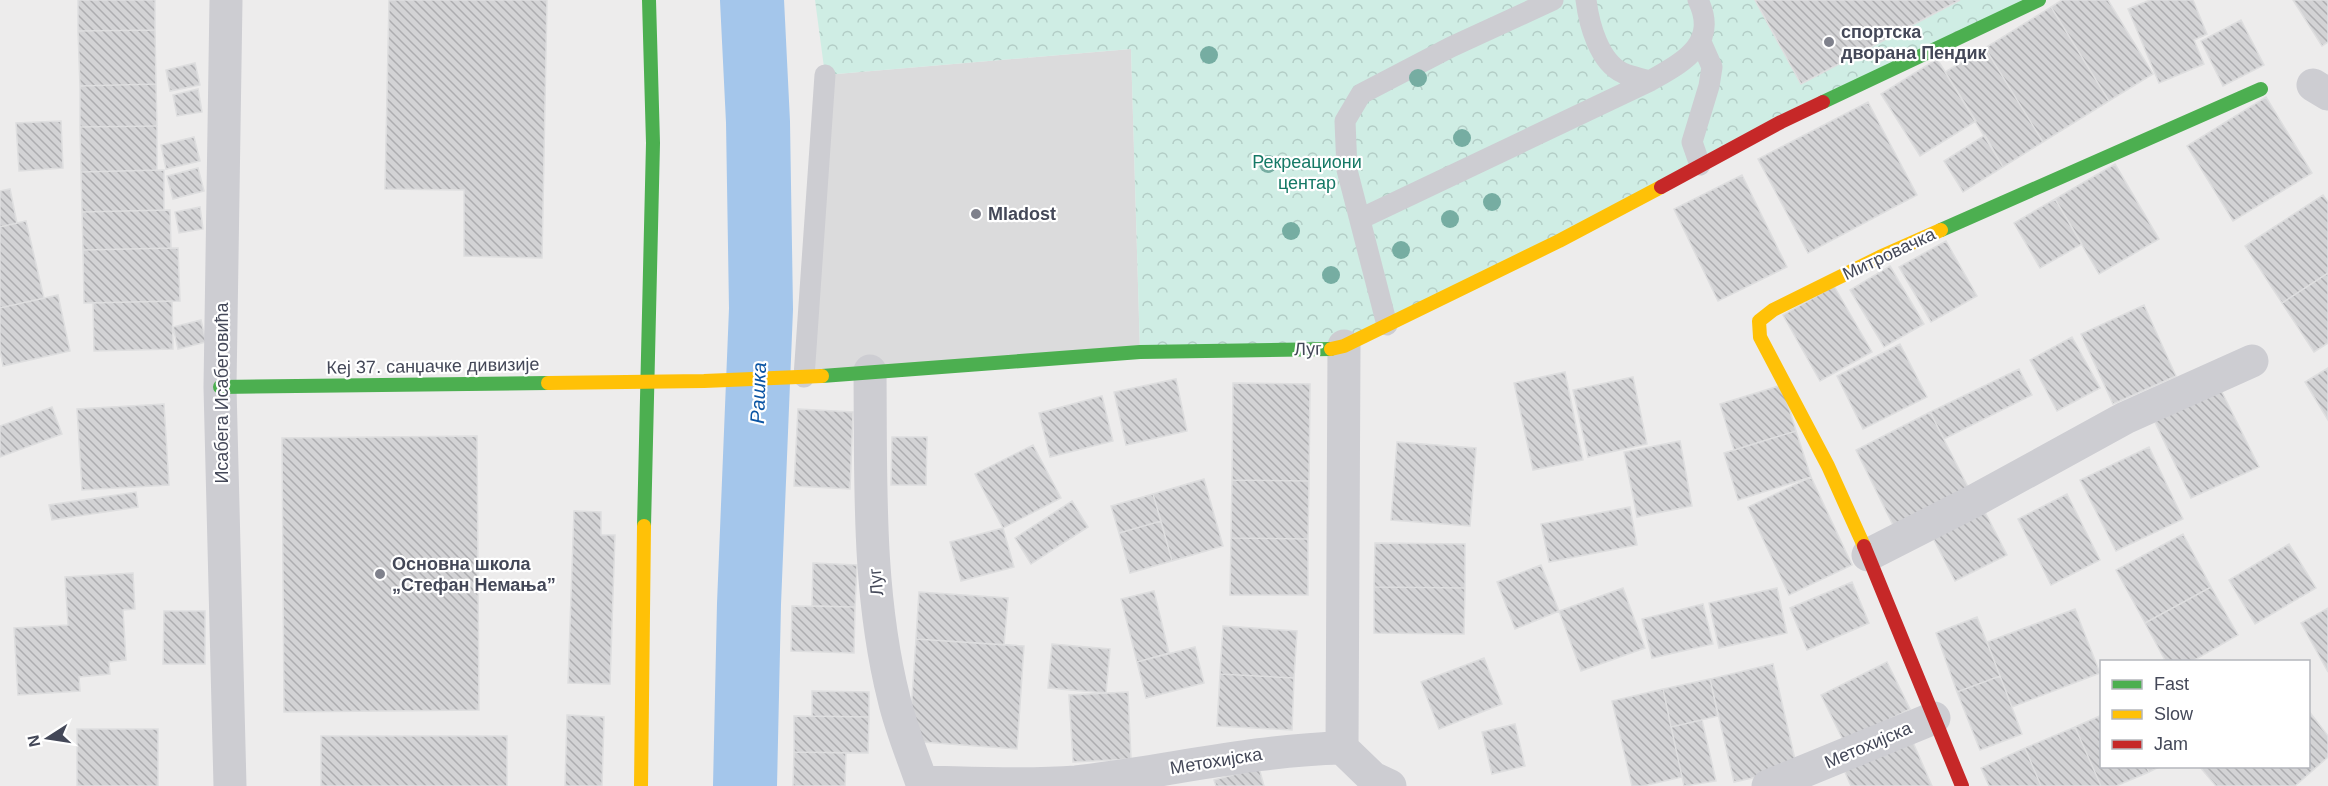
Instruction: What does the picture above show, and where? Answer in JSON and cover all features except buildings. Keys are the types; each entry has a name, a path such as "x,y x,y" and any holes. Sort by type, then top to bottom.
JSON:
{"street":[{"name":"Исабега Исабеговића","path":"226,0 220,387 230,786"},
{"path":"641,786 646,382 651,286 653,147 653,69 648,0"},
{"path":"1344,346 1559,240 1781,122 2039,0"},
{"name":"Митровачка","path":"1962,786 1868,555 1828,466 1760,337 1759,321 1773,310 1880,257 2261,89"},
{"name":"Луг","path":"704,381 1140,352 1329,349 1344,346 1342,748"},
{"path":"1868,555 1972,502 2125,418 2252,361"},
{"name":"Луг","path":"870,371 871,515 879,618 901,727 922,784"},
{"name":"Кеј 37. санџачке дивизије","path":"220,387 704,381"},
{"name":"Метохијска","path":"1768,786 1934,717"},
{"path":"1342,748 1373,778 1390,786"},
{"name":"Метохијска","path":"922,784 1074,782 1259,753 1342,748"}],"lane":[{"path":"1387,325 1347,170 1346,121 1361,94 1451,47 1553,0"},
{"path":"1586,0 1588,17 1609,61 1622,73 1650,81"},
{"path":"1360,219 1650,81 1684,61 1701,42 1705,29 1704,11 1698,0"},
{"path":"1700,165 1692,142 1709,86 1712,67 1701,42"},
{"path":"804,376 825,75"}],"shaded area":[{"name":"Mladost","path":"1131,49 1140,352 804,377 825,75"}],"green space":[{"name":"Рекреациони центар","path":"815,0 2039,0 1344,346 1140,352 1131,49 825,75"}],"waterway":[{"name":"Рашка","path":"745,786 749,604 761,309 758,122 752,0"}],"traffic: fast":[{"path":"644,526 653,143 649,0"},
{"path":"1823,102 2039,0"},
{"path":"1941,230 2261,89"},
{"path":"822,376 1140,352 1331,349"},
{"path":"220,387 548,383"}],"traffic: slow":[{"path":"1331,349 1344,346 1559,241 1661,187"},
{"path":"1864,546 1828,466 1760,337 1759,321 1773,310 1880,257 1941,230"},
{"path":"548,383 704,381 822,376"},
{"path":"641,786 644,526"}],"traffic: jam":[{"path":"1661,187 1781,122 1823,102"},
{"path":"1864,546 1962,786"}],"place":[{"name":"спортска дворана Пендик","path":"1829,42"},
{"name":"Mladost","path":"976,214"},
{"name":"Основна школа „Стефан Немања”","path":"380,574"}]}
